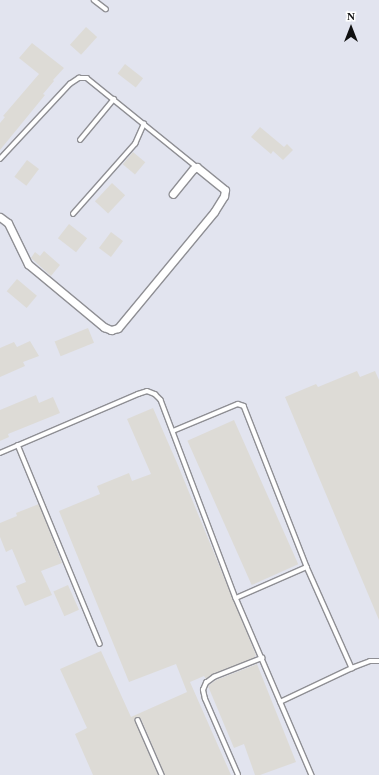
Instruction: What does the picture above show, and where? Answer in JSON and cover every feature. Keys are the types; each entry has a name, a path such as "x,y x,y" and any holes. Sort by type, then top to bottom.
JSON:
{"street":[{"path":"0,217 8,223 28,264 104,327 111,330 118,328 214,212 224,196 225,190 197,167 193,169 173,194"}],"lane":[{"path":"94,0 106,9"},
{"path":"0,159 70,84 79,78 87,78 197,167"},
{"path":"80,140 114,99"},
{"path":"73,214 135,144 144,124"},
{"path":"0,453 147,391 155,394 161,400 236,598 312,775"},
{"path":"173,431 238,404 244,406 307,567 352,668"},
{"path":"18,445 100,644"},
{"path":"236,598 307,567"},
{"path":"238,775 205,699 203,690 206,683 214,678 262,658"},
{"path":"280,702 352,668 370,661 379,662"},
{"path":"138,720 162,775"}],"shaded area":[{"path":"0,0 379,0 379,775 0,775"}],"building":[{"path":"86,27 97,37 81,55 70,45"},
{"path":"32,43 64,68 43,94 45,95 0,150 0,123 5,117 3,116 39,74 19,58"},
{"path":"125,64 143,78 136,88 118,73"},
{"path":"260,127 284,147 287,144 293,150 283,160 273,151 271,154 251,137"},
{"path":"133,152 145,162 135,175 123,164"},
{"path":"27,160 39,169 26,186 14,177"},
{"path":"112,183 125,195 108,214 95,201"},
{"path":"69,224 87,238 76,252 58,238"},
{"path":"111,232 123,241 111,257 99,248"},
{"path":"44,251 60,265 51,276 31,258 35,252 40,256"},
{"path":"17,279 37,296 27,308 7,291"},
{"path":"88,328 94,343 61,356 55,341"},
{"path":"30,341 39,356 23,362 25,366 0,377 0,348 14,342 17,347"},
{"path":"357,371 360,377 375,371 379,380 379,620 285,397 316,384 318,387"},
{"path":"36,395 39,403 53,397 60,413 8,434 9,437 0,441 0,410"},
{"path":"153,408 256,655 254,658 213,674 206,679 204,676 190,682 231,775 165,775 141,719 138,717 135,718 135,721 158,775 93,775 75,734 87,728 60,669 101,651 131,717 187,692 176,664 129,682 59,511 100,494 97,486 129,473 132,481 151,474 127,419"},
{"path":"234,420 298,564 252,585 187,441"},
{"path":"39,504 62,563 41,571 52,595 25,606 16,586 26,582 12,549 6,552 0,537 0,523 17,516 16,513"},
{"path":"68,585 79,610 64,616 53,592"},
{"path":"257,664 296,762 260,775 255,775 244,744 234,748 208,686 216,680"}]}
